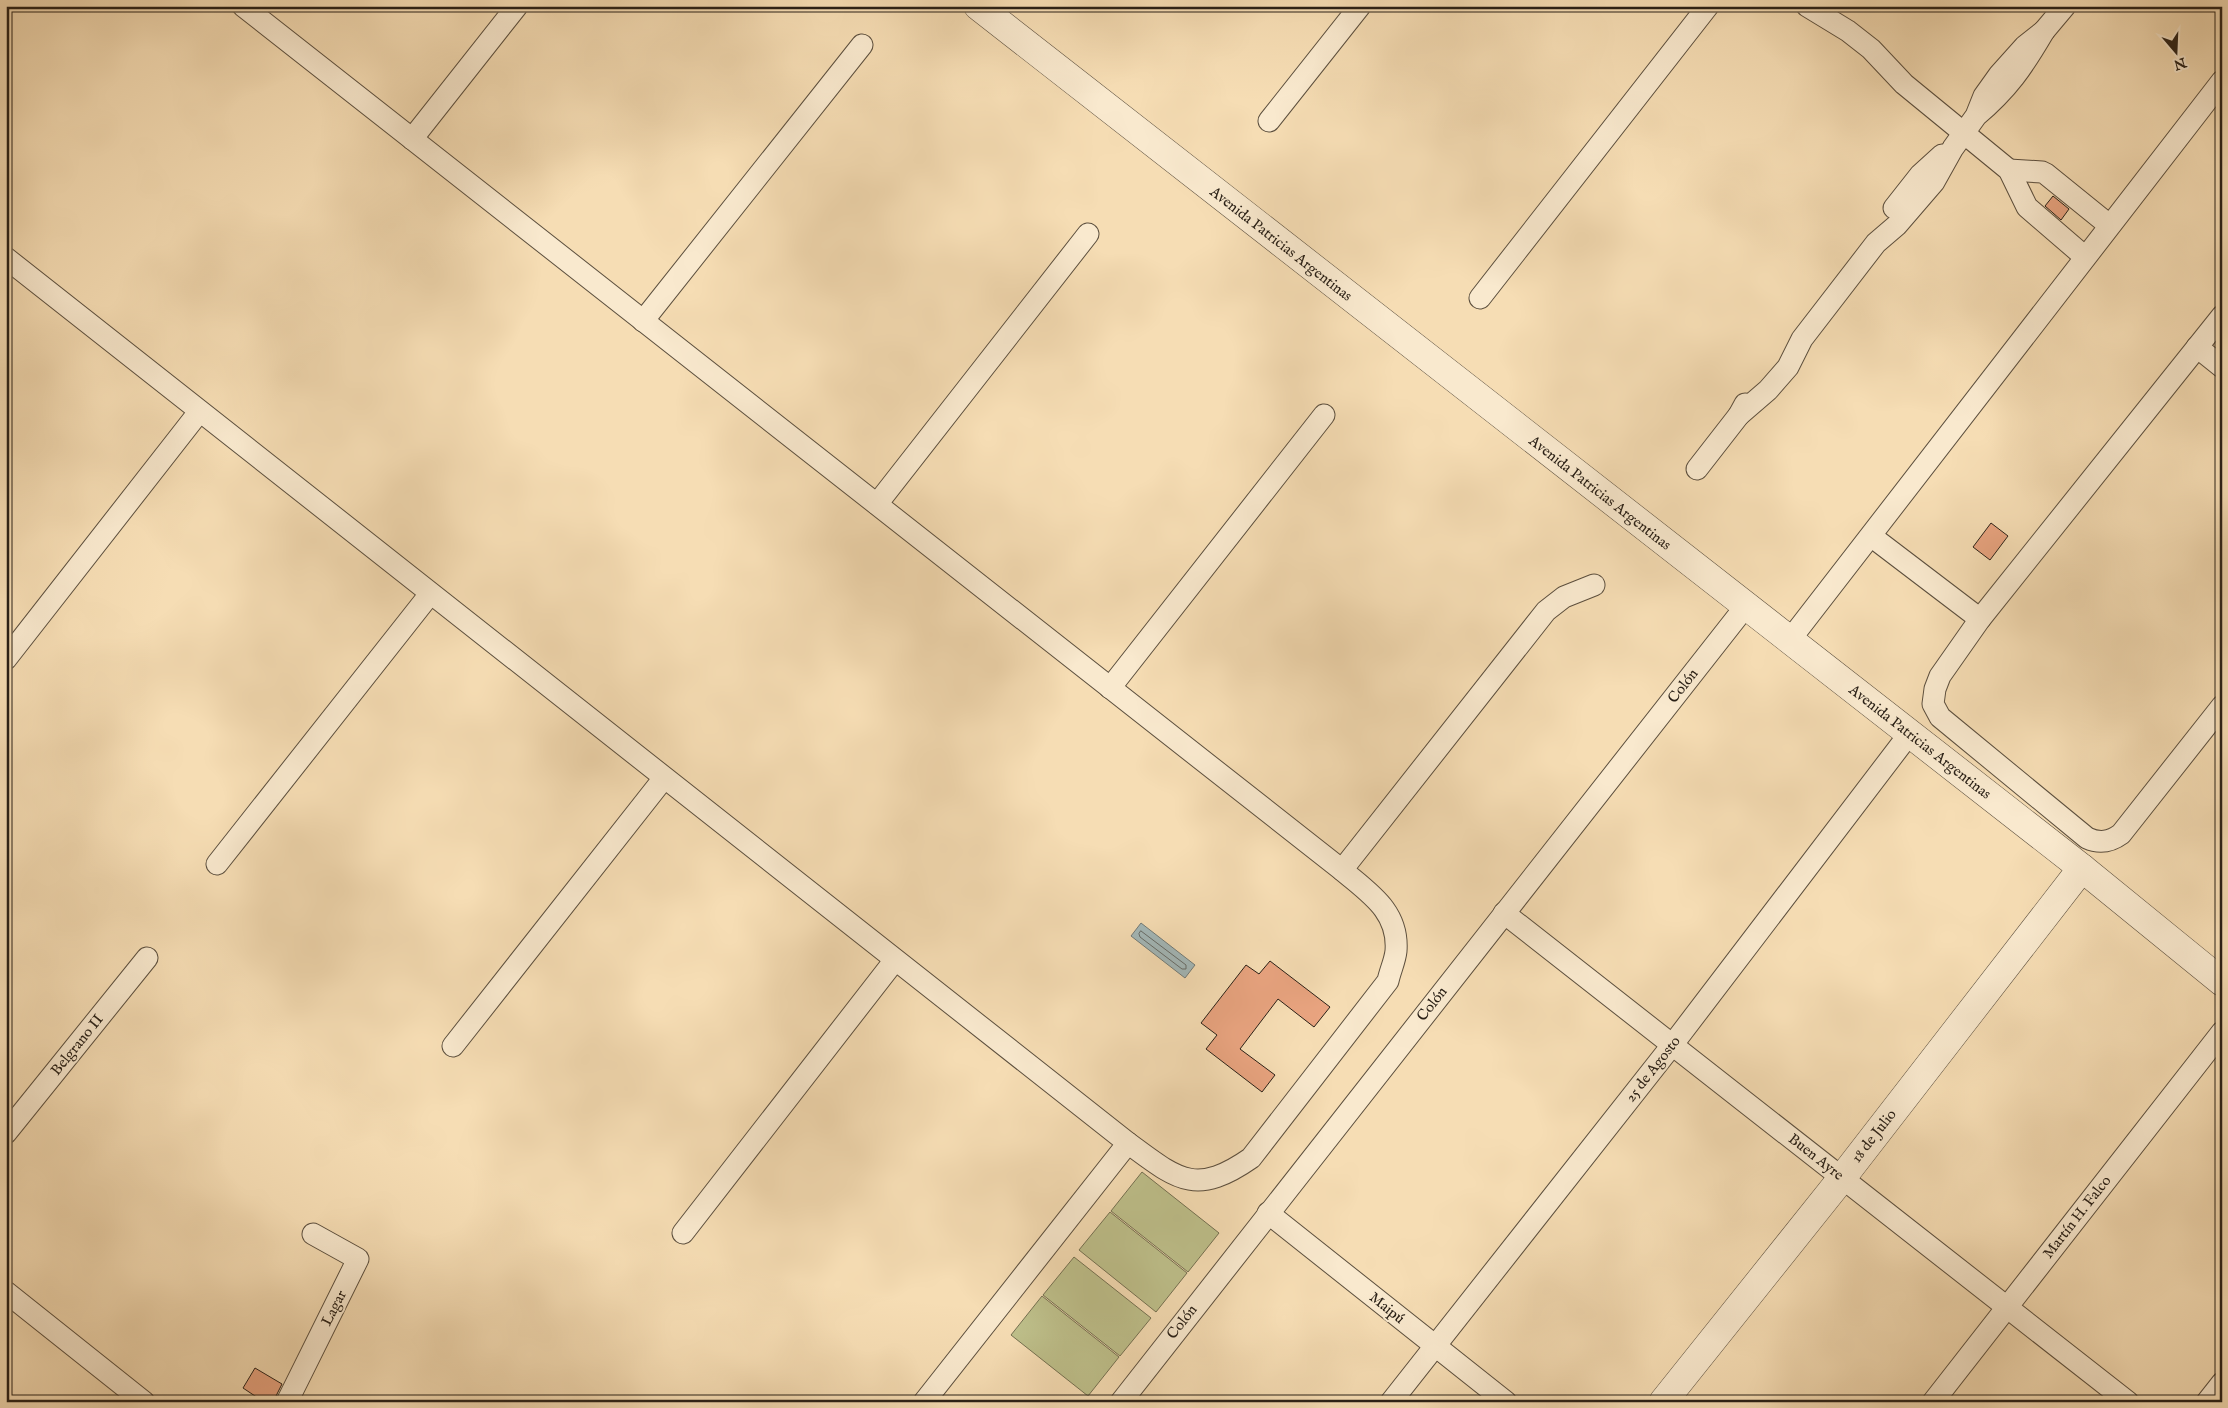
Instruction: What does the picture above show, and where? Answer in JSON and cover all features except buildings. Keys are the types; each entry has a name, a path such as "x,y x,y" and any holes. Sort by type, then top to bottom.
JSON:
{"street":[{"path":"6,258 895,960 1169,1173 1187,1179 1211,1179 1230,1172 1251,1158 1388,981 1396,952 1395,928 1383,905 1342,870 243,6"},
{"path":"412,139 518,6"},
{"name":"Avenida Patricias Argentinas","path":"978,6 1789,641 1910,733 2082,868 2222,982"},
{"path":"1269,121 1360,6"},
{"path":"1480,298 1708,6"},
{"path":"1697,469 1739,415 1752,389 1769,366 1784,350 1802,339 1876,243 1892,210 1920,175 2004,91 2022,68 2044,31 2065,6"},
{"path":"1809,8 1845,46 1864,62 1904,84 2009,170 2027,207 2086,257"},
{"path":"643,321 862,45"},
{"path":"1789,641 2222,81"},
{"path":"2009,170 2042,172 2046,174 2109,225"},
{"path":"877,504 1088,234"},
{"path":"2222,316 1980,619 1940,676 1934,689 1933,704 1940,717 2087,838 2095,842 2106,842 2122,834 2222,706"},
{"path":"2197,347 2222,367"},
{"path":"6,659 199,412"},
{"path":"1110,688 1324,414"},
{"path":"1871,536 1980,619"},
{"path":"1342,870 1546,611 1564,597 1594,585"},
{"path":"217,864 430,594"},
{"name":"Colón","path":"1121,1402 1746,607"},
{"name":"25 de Agosto","path":"1391,1402 1673,1044 1910,733"},
{"path":"453,1046 664,778"},
{"name":"18 de Julio","path":"1663,1402 1842,1178 2082,868"},
{"name":"Buen Ayre","path":"1504,913 2128,1402"},
{"name":"Belgrano II","path":"6,1133 147,958"},
{"path":"683,1233 895,960"},
{"name":"Martín H. Falco","path":"1933,1402 2222,1032"},
{"path":"924,1402 1128,1143"},
{"name":"Maipú","path":"1268,1213 1506,1402"},
{"name":"Lagar","path":"287,1402 358,1259 314,1234"},
{"path":"6,1292 144,1402"},
{"path":"2207,1402 2222,1382"}],"green space":[{"path":"1142,1172 1219,1233 1188,1272 1111,1211"},
{"path":"1110,1212 1187,1273 1156,1312 1079,1250"},
{"path":"1074,1257 1151,1318 1120,1356 1043,1295"},
{"path":"1042,1296 1119,1357 1088,1396 1011,1335"}],"water":[{"path":"1141,923 1195,965 1185,978 1131,936"}]}
